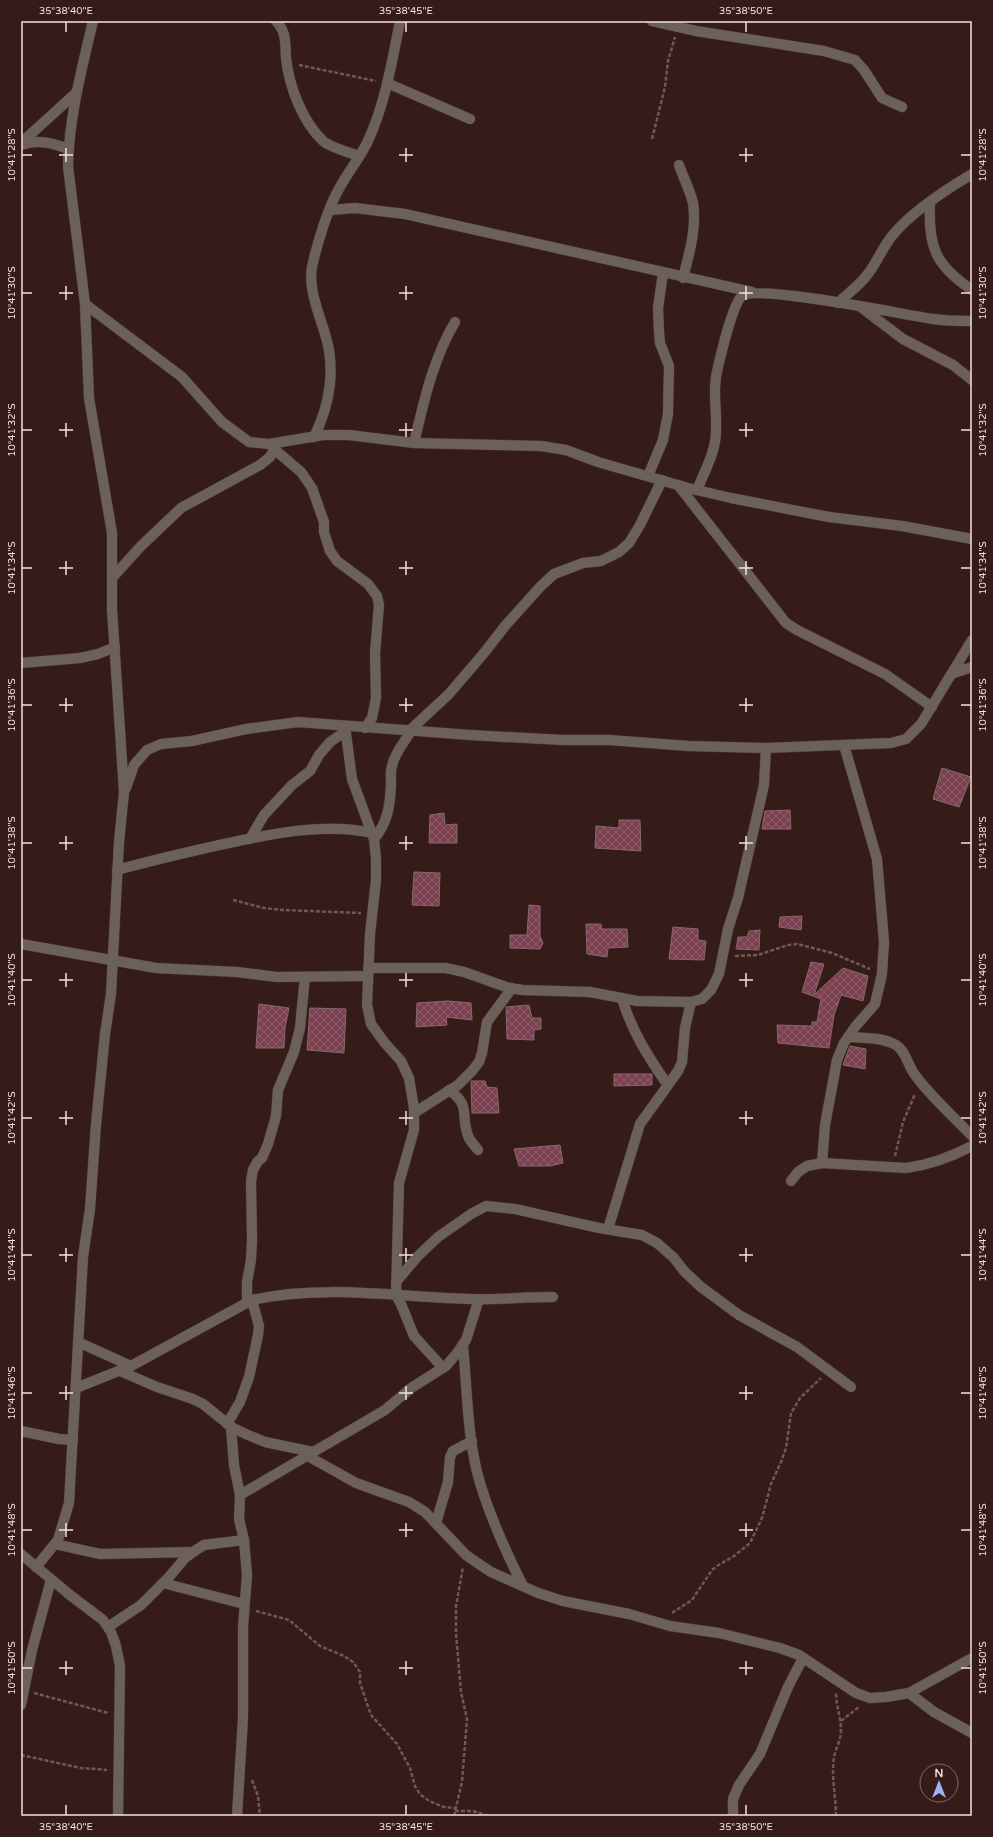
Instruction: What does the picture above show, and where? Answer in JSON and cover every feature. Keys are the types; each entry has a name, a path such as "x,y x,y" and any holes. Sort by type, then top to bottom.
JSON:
{"street":[{"path":"36,1567 55,1544 65,1520 69,1502 83,1257 90,1209 96,1124 105,1034 111,994 117,870 124,792 112,609 112,533 90,398 85,304 68,166 77,92 93,21"},
{"path":"276,21 285,35 287,63 301,108 319,136 324,141 348,153 359,156"},
{"path":"314,436 321,424 326,407 331,375 328,346 312,286 312,268 330,210 339,187 359,156 377,119 387,83 400,21"},
{"path":"652,21 696,31 831,52 855,60 864,70 882,98 902,107"},
{"path":"387,83 470,119"},
{"path":"21,144 77,92"},
{"path":"21,144 46,142 69,149"},
{"path":"679,165 692,201 694,212 691,243 683,278"},
{"path":"838,303 867,276 891,237 900,226 955,184 972,174"},
{"path":"930,203 929,221 934,251 944,267 954,278 972,290"},
{"path":"330,210 355,208 405,214 683,278 752,292 793,295 935,319 972,321"},
{"path":"648,476 663,440 668,414 668,366 660,343 658,308 663,273"},
{"path":"697,490 711,458 715,444 716,430 714,385 721,353 735,306 742,296 752,292"},
{"path":"85,304 182,377 204,404 222,422 238,434 249,442 276,446 301,472 312,488 320,509 330,551 337,561 368,584 377,596 379,605 375,653 376,698 372,718 365,728"},
{"path":"860,307 903,340 953,366 972,380"},
{"path":"414,443 434,368 440,351 455,322"},
{"path":"113,577 141,546 180,508 260,465 270,457 276,446 314,436 349,435 414,443 541,446 566,450 697,490 829,517 902,526 972,539"},
{"path":"373,836 381,829 388,815 391,768 394,758 410,731 449,694 505,626 540,587 554,574 583,563 601,561 619,552 629,543 640,525 662,480"},
{"path":"678,485 786,623 885,674 932,707"},
{"path":"124,792 134,765 147,750 161,744 298,722 345,729 365,728 563,740 610,740 688,746 766,748 891,743 906,739 921,724 954,673 972,640"},
{"path":"21,662 80,658 98,654 115,647"},
{"path":"954,673 972,666"},
{"path":"345,729 352,779 373,836 376,858 376,880 372,914 367,1005 371,1024 384,1042 401,1061 409,1078 414,1113 414,1130 399,1183 396,1295 414,1336 443,1368"},
{"path":"250,839 264,815 292,785 310,771 319,755 330,742 345,729"},
{"path":"822,1163 825,1126 837,1060 848,1037 875,1004 882,974 884,942 877,859 844,745"},
{"path":"21,944 163,968 237,972 276,977 305,977 446,968 464,972 512,988 530,991 590,992 637,1001 690,1002 702,1000 711,990 719,974 728,929 738,898 764,785 766,748"},
{"path":"117,870 170,855 274,834 353,829 373,836"},
{"path":"237,1816 243,1718 244,1606 247,1575 244,1540 239,1519 240,1495 234,1465 229,1425 240,1402 249,1377 259,1326 249,1301 247,1282 251,1260 252,1240 251,1181 253,1170 258,1161 262,1158 268,1144 276,1116 278,1090 294,1052 300,1028 305,977"},
{"path":"414,1113 458,1085 472,1071 482,1053 487,1022 512,988"},
{"path":"622,998 626,1014 646,1052 667,1084"},
{"path":"608,1229 640,1124 682,1062 685,1028 690,1002"},
{"path":"848,1037 880,1040 897,1045 903,1050 913,1072 921,1083 972,1136"},
{"path":"449,1090 457,1096 464,1105 466,1128 469,1138 478,1150"},
{"path":"791,1181 798,1172 807,1166 822,1163 893,1167 918,1166 936,1162 972,1146"},
{"path":"396,1282 417,1257 438,1237 471,1214 486,1206 515,1209 642,1235 657,1243 674,1258 684,1271 701,1287 738,1315 797,1347 851,1387"},
{"path":"76,1388 131,1366 249,1301 284,1293 326,1292 480,1299 553,1297"},
{"path":"240,1495 385,1410 411,1388 443,1368 458,1353 466,1340 480,1299"},
{"path":"78,1342 131,1366"},
{"path":"463,1345 466,1399 477,1472 494,1525 522,1584"},
{"path":"120,1371 157,1387 193,1399 203,1404 229,1425 265,1442 310,1453 356,1483 409,1502 425,1512 466,1555 491,1572 522,1584 538,1593 563,1601 629,1614 658,1622 780,1648 803,1658 856,1693 867,1697 886,1697 909,1693 972,1658"},
{"path":"21,1431 59,1439 73,1440"},
{"path":"436,1523 448,1482 449,1463 453,1450 472,1441"},
{"path":"108,1626 141,1605 185,1558 204,1545 244,1540"},
{"path":"55,1544 100,1554 193,1552"},
{"path":"21,1554 51,1580 103,1620 108,1626 116,1646 120,1666 120,1771 118,1816"},
{"path":"21,1705 32,1650 51,1580"},
{"path":"163,1583 244,1606"},
{"path":"733,1816 733,1799 739,1785 760,1754 788,1687 803,1658"},
{"path":"909,1693 934,1712 972,1733"}],"path":[{"path":"652,140 665,87 668,61 677,27"},
{"path":"287,63 387,83"},
{"path":"233,900 264,908 282,910 372,914"},
{"path":"723,957 758,955 788,945 797,944 832,953 882,974"},
{"path":"893,1167 903,1122 921,1083"},
{"path":"658,1622 692,1600 712,1570 734,1556 750,1543 762,1518 771,1484 784,1455 791,1413 800,1398 829,1371"},
{"path":"454,1816 462,1782 467,1719 461,1692 456,1606 466,1555"},
{"path":"244,1606 288,1620 320,1646 344,1656 353,1662 360,1672 360,1684 370,1715 397,1744 410,1768 415,1786 420,1794 429,1801 444,1807 455,1810 473,1811 488,1816"},
{"path":"836,1816 834,1756 841,1738 841,1721 836,1703 838,1681"},
{"path":"24,1691 120,1716"},
{"path":"841,1721 862,1704 867,1697"},
{"path":"21,1755 81,1768 120,1771"}],"building":[{"path":"942,768 971,777 959,807 933,799"},
{"path":"790,810 791,829 762,829 765,811"},
{"path":"444,813 445,825 457,824 457,843 429,843 430,815"},
{"path":"619,820 640,820 641,851 595,848 596,826 619,828"},
{"path":"414,872 440,873 439,906 412,905"},
{"path":"529,905 540,906 540,936 543,943 540,949 510,948 510,935 527,935"},
{"path":"802,916 801,930 779,927 780,917"},
{"path":"586,924 601,924 602,929 627,929 628,947 608,948 607,957 587,954"},
{"path":"673,927 698,929 698,940 706,941 704,960 669,959"},
{"path":"760,930 759,950 736,949 738,937 747,937 749,931"},
{"path":"811,962 824,964 814,995 843,968 868,976 863,1001 841,995 834,1015 829,1048 778,1043 777,1025 812,1026 812,1022 817,1022 821,999 802,992"},
{"path":"448,1001 471,1003 472,1020 446,1017 447,1025 416,1027 417,1003"},
{"path":"259,1004 289,1008 285,1028 284,1048 256,1048"},
{"path":"529,1005 532,1018 541,1018 541,1029 534,1030 534,1040 507,1039 506,1007"},
{"path":"310,1008 346,1009 344,1053 307,1050"},
{"path":"850,1046 866,1049 865,1069 843,1065"},
{"path":"614,1074 652,1074 652,1085 614,1086"},
{"path":"471,1081 485,1081 487,1087 497,1088 499,1113 472,1113"},
{"path":"560,1145 563,1163 550,1166 519,1166 514,1149"}]}
